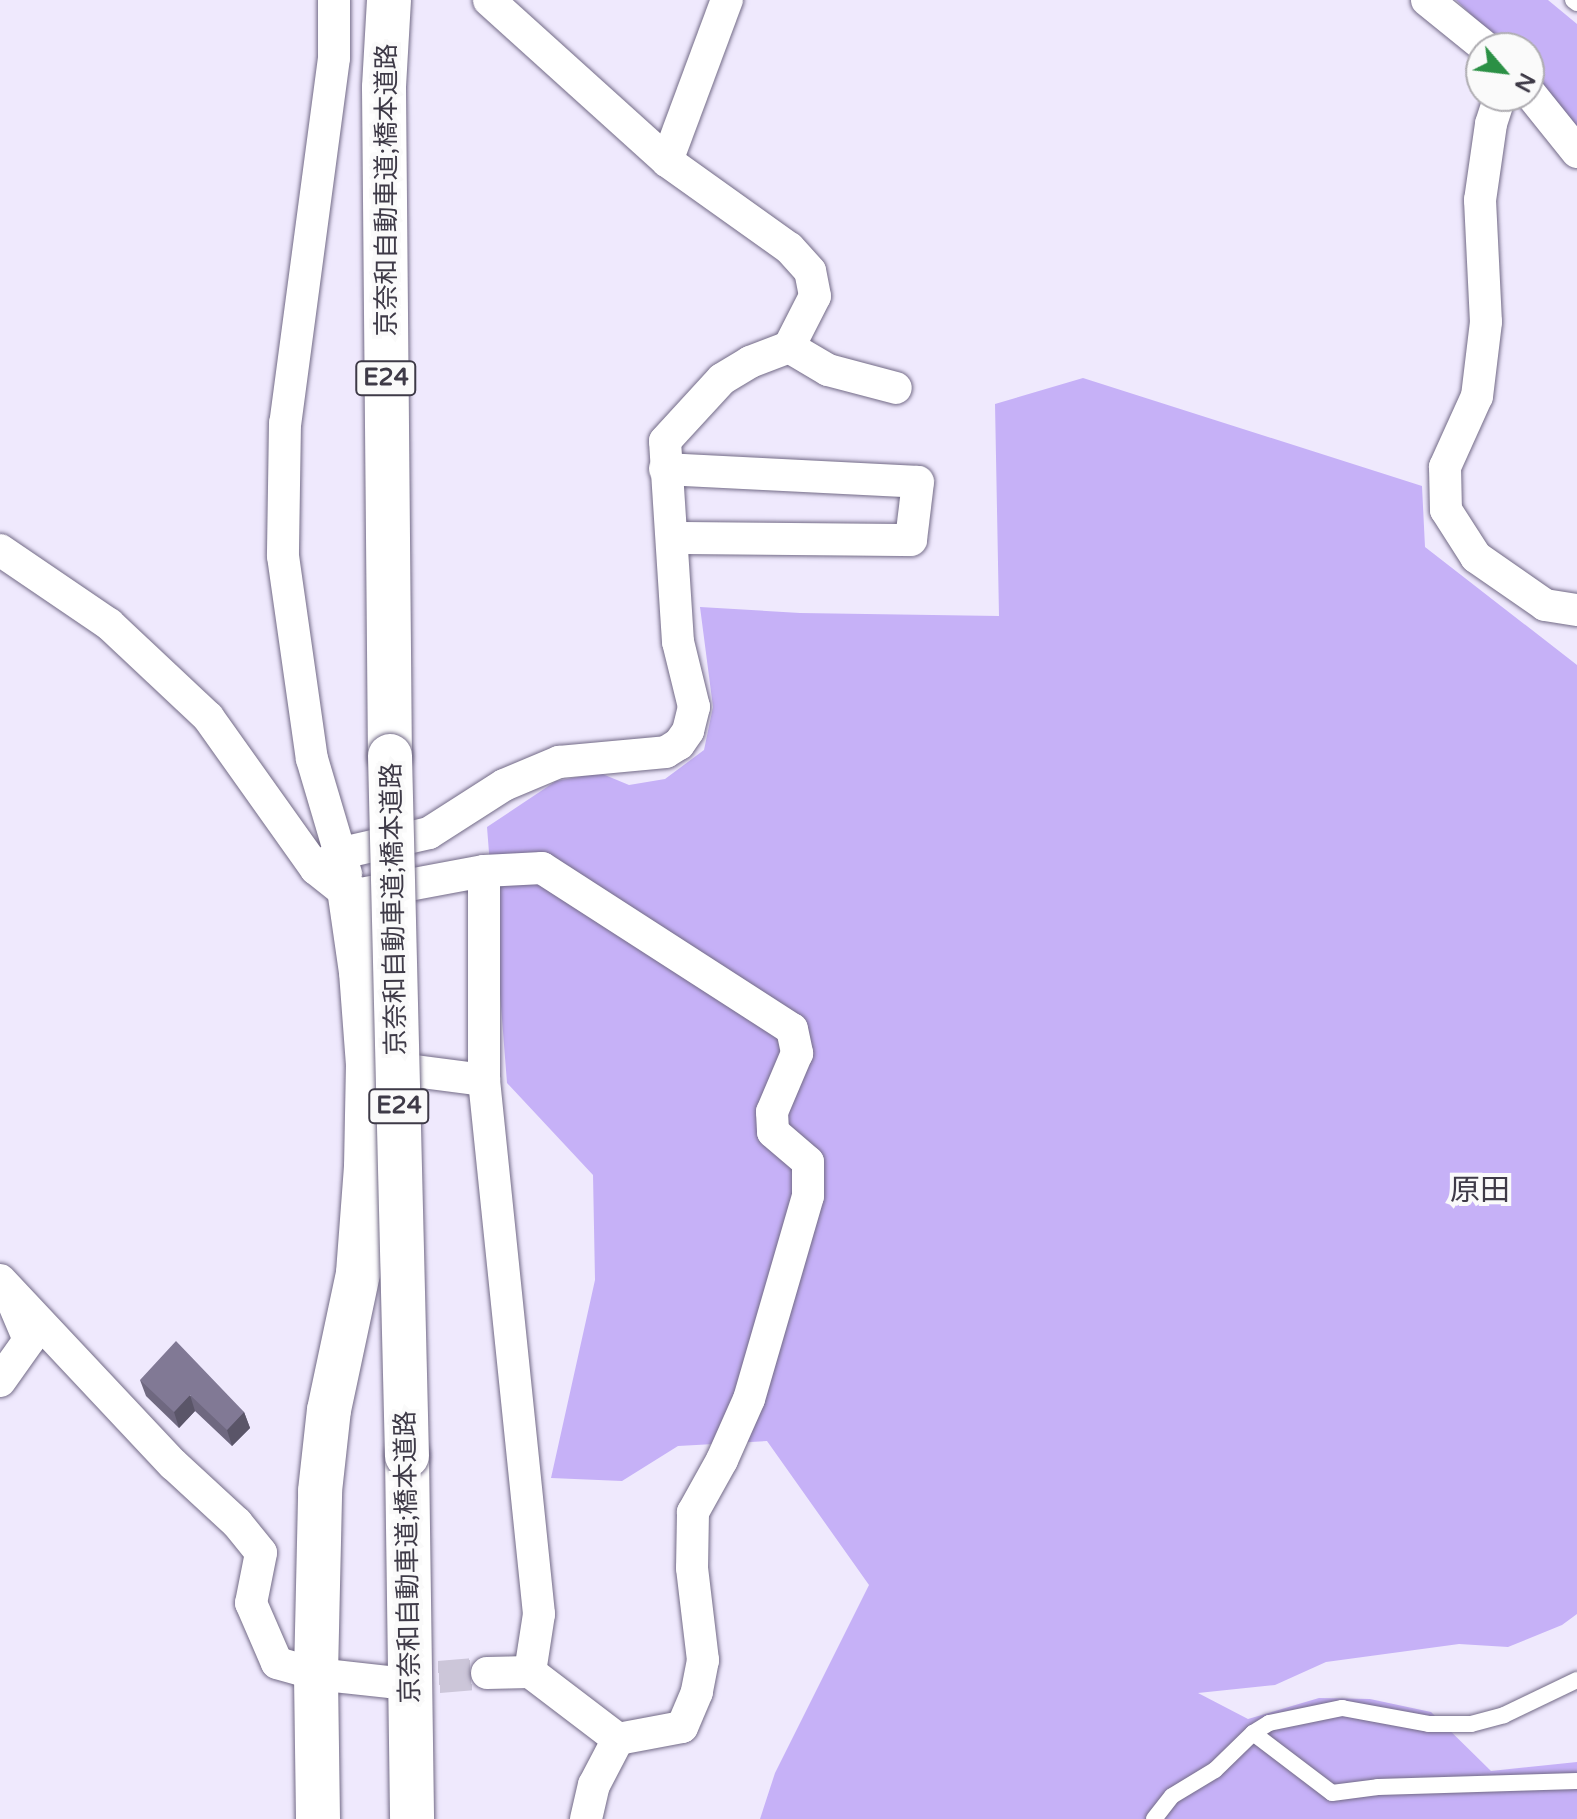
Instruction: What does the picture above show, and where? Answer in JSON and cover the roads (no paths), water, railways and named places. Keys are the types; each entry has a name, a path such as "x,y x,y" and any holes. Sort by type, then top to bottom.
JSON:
{"main road":[{"name":"京奈和自動車道;橋本道路","path":"389,0 384,88 390,756 407,1456 412,1819"},
{"path":"318,1819 316,1674 320,1491 329,1410 358,1273 366,1167 368,1065 361,972 350,896"}],"street":[{"path":"329,861 283,556 285,423 334,58 334,0"},
{"path":"329,861 429,833 504,785 559,762 666,752 679,744 688,731 694,707 678,642 665,441 722,379 750,362 789,347 815,296 810,271 789,248 667,161 489,0"},
{"path":"667,161 727,0"},
{"path":"1427,0 1466,32"},
{"path":"1495,112 1480,200 1486,322 1477,396 1445,467 1446,510 1476,557 1545,605 1577,610"},
{"path":"1545,112 1577,152"},
{"path":"789,347 828,370 896,388"},
{"path":"665,469 918,482 911,540 672,538"},
{"path":"0,550 109,624 208,717 329,861 350,896 484,871 542,868 792,1029 797,1053 772,1112 773,1132 808,1162 808,1196 749,1399 722,1460 693,1512 692,1568 703,1660 697,1692 682,1727 618,1739 530,1672 487,1673"},
{"path":"484,871 484,1080 539,1614 530,1672"},
{"path":"368,1065 484,1080"},
{"path":"4,1285 173,1464 237,1523 261,1553 251,1603 277,1663 316,1674 388,1682"},
{"path":"0,1381 29,1340 4,1285"},
{"path":"586,1819 594,1785 618,1739"}],"lane":[{"path":"1154,1819 1172,1796 1215,1770 1253,1733 1269,1723 1342,1708 1429,1724 1471,1724 1504,1715 1577,1680"},
{"path":"1253,1733 1332,1793 1378,1787 1577,1781"}],"tunnel":[{"path":"391,1681 487,1673"}],"district":[{"name":"原田","path":"1480,1191"}]}
